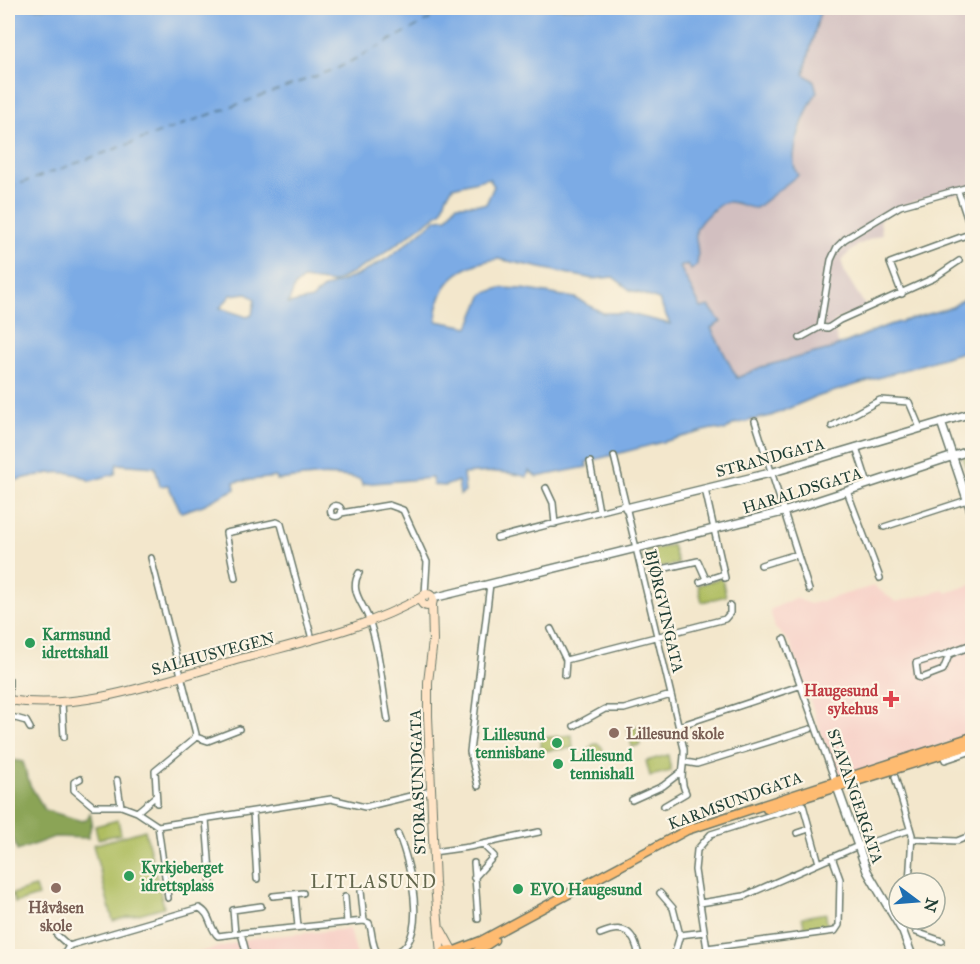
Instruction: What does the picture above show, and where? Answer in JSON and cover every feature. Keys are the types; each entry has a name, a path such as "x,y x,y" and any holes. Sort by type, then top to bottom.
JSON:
{"main road":[{"name":"SALHUSVEGEN","path":"8,701 33,704 93,699 312,639 369,622 426,600"},
{"name":"STORASUNDGATA","path":"426,600 433,632 427,696 433,852 441,930 441,956"},
{"name":"KARMSUNDGATA","path":"470,957 507,933 683,837 972,737"},
{"name":"KARMSUNDGATA","path":"441,956 481,941 687,830 972,745"},
{"name":"STORASUNDGATA","path":"441,930 456,952"}],"street":[{"path":"819,327 831,260 837,247 845,238 900,206 972,186"},
{"path":"902,294 890,263 972,233 958,191"},
{"path":"800,338 819,327 828,328 840,320 902,294 934,278 959,261"},
{"path":"832,426 880,400 889,399 909,402 920,428"},
{"name":"STRANDGATA","path":"626,506 771,473 972,413"},
{"path":"755,421 809,590"},
{"path":"940,422 972,514"},
{"path":"856,447 868,484"},
{"name":"HARALDSGATA","path":"636,548 783,512 972,450"},
{"name":"BJØRGVINGATA","path":"614,456 679,726 685,762"},
{"path":"590,462 599,511"},
{"path":"546,488 553,503 555,524"},
{"path":"700,582 724,576 705,489"},
{"path":"847,491 880,578"},
{"path":"884,527 967,500"},
{"path":"341,513 389,505 403,510 427,562 426,600"},
{"path":"496,538 626,506"},
{"path":"235,578 226,533 277,522 280,524 312,639"},
{"name":"SALHUSVEGEN","path":"426,600 636,548"},
{"path":"761,565 796,554"},
{"path":"151,558 196,737"},
{"path":"657,570 698,561 706,579"},
{"path":"359,573 355,581 356,594 369,622 388,720"},
{"path":"478,786 470,752 490,584"},
{"path":"566,660 725,619 730,613 729,606"},
{"path":"551,629 566,660 565,675"},
{"name":"STAVANGERGATA","path":"784,639 858,846 874,884 903,932 912,957"},
{"path":"950,652 944,670 922,678 918,677 916,663 950,652 972,645"},
{"path":"8,680 8,701"},
{"path":"679,726 802,685"},
{"path":"574,726 605,708 624,709 671,695"},
{"path":"62,703 64,737"},
{"path":"8,716 26,721 30,728"},
{"path":"196,737 208,741 238,729"},
{"path":"632,800 663,786 681,772 685,762 697,764 810,729"},
{"path":"157,803 154,774 158,767 196,737"},
{"path":"945,760 972,751"},
{"path":"664,806 686,793 681,772"},
{"path":"895,777 913,839 908,871"},
{"path":"80,779 75,782 74,790 93,806 121,806 137,812 158,826 331,799 365,807 431,791"},
{"path":"117,780 121,806"},
{"path":"137,812 156,796"},
{"path":"708,957 696,855 711,834 803,805 819,863"},
{"path":"253,812 257,879"},
{"path":"206,819 211,885"},
{"path":"158,826 168,898"},
{"path":"797,833 809,829"},
{"path":"700,903 744,896 858,846 910,830"},
{"path":"433,852 539,832"},
{"path":"361,891 374,948 379,954 403,950 410,944 414,933 409,862 398,834"},
{"path":"913,839 957,841 972,835"},
{"path":"474,878 494,856 483,844"},
{"path":"707,948 835,931 839,925 840,879 832,857"},
{"path":"474,863 478,919"},
{"path":"660,893 673,908 680,935 676,941 674,957"},
{"path":"295,894 298,927"},
{"path":"273,896 303,894"},
{"path":"345,897 347,922"},
{"path":"247,957 233,910 261,906"},
{"path":"63,957 69,946 199,908 206,912 214,933 224,936 347,922 367,922"},
{"path":"600,933 614,928 624,930 632,935 636,942 639,957"},
{"path":"916,931 942,941"},
{"path":"680,935 704,932"},
{"path":"57,935 69,946"}],"shaded area":[{"path":"821,8 972,8 972,188 951,195 939,194 909,203 880,220 882,234 858,245 841,260 845,273 866,307 835,321 834,329 839,346 761,367 737,378 711,327 719,323 701,309 679,268 698,255 693,226 721,204 728,200 755,208 797,176 793,158 807,113 816,94 803,76"},
{"name":"Haugesund sykehus","path":"972,584 972,639 969,644 972,658 972,735 837,779 790,643 775,628 770,610 795,598 810,604 874,586 896,602 944,590 947,593"},
{"path":"350,929 357,956 186,956 253,938"}],"green space":[{"path":"972,454 972,491 963,457"},
{"path":"672,545 678,564 647,570 643,553"},
{"path":"722,578 726,596 702,602 698,585"},
{"path":"636,726 640,745 632,747 628,728"},
{"name":"Lillesund tennisbane","path":"572,735 573,748 542,751 540,738"},
{"path":"596,744 601,746 603,751 601,756 596,758 591,756 589,751 591,746"},
{"path":"668,755 671,771 650,776 646,761"},
{"path":"8,759 23,762 30,785 45,810 82,821 87,819 90,813 92,822 88,838 54,837 17,851 14,840 8,833"},
{"path":"118,820 121,834 98,839 95,826"},
{"name":"Kyrkjeberget idrettsplass","path":"145,830 164,907 113,921 93,845"},
{"path":"35,887 38,896 15,903 12,894"},
{"path":"826,913 827,926 805,930 802,917"}],"water":[{"path":"8,8 821,8 804,74 814,81 817,92 803,121 796,146 794,158 798,175 756,208 728,202 717,206 703,219 696,231 697,265 691,270 688,264 680,267 701,308 709,306 721,322 711,328 737,378 761,367 830,349 886,326 952,307 972,293 972,349 813,398 771,416 734,424 725,431 712,429 586,462 587,467 537,477 529,471 527,477 503,472 463,474 465,492 460,495 458,481 445,486 433,485 432,478 363,484 363,487 360,479 349,477 318,476 277,480 276,477 234,482 235,489 203,505 181,512 168,485 160,486 155,467 117,464 115,474 90,481 71,473 50,473 8,482","holes":["489,178 494,186 486,204 456,205 447,218 437,219 388,258 360,274 322,289 312,299 288,304 295,286 303,279 333,283 372,262 442,211 447,195 453,187","498,259 593,279 613,277 630,290 659,300 670,324 626,313 603,313 575,298 523,289 500,288 483,294 469,327 437,321 439,302 448,284 461,271","246,293 255,299 252,315 247,317 220,308 231,295"]}],"ferry route":[{"path":"8,188 338,68 451,8"}],"place":[{"name":"Karmsund idrettshall","path":"30,643"},
{"name":"Haugesund sykehus","path":"891,699"},
{"name":"Lillesund skole","path":"614,733"},
{"name":"Lillesund tennisbane","path":"557,743"},
{"name":"Lillesund tennishall","path":"558,764"},
{"name":"Kyrkjeberget idrettsplass","path":"129,876"},
{"name":"Håvåsen skole","path":"56,888"},
{"name":"EVO Haugesund","path":"518,889"}],"district":[{"name":"LITLASUND","path":"374,882"}]}
